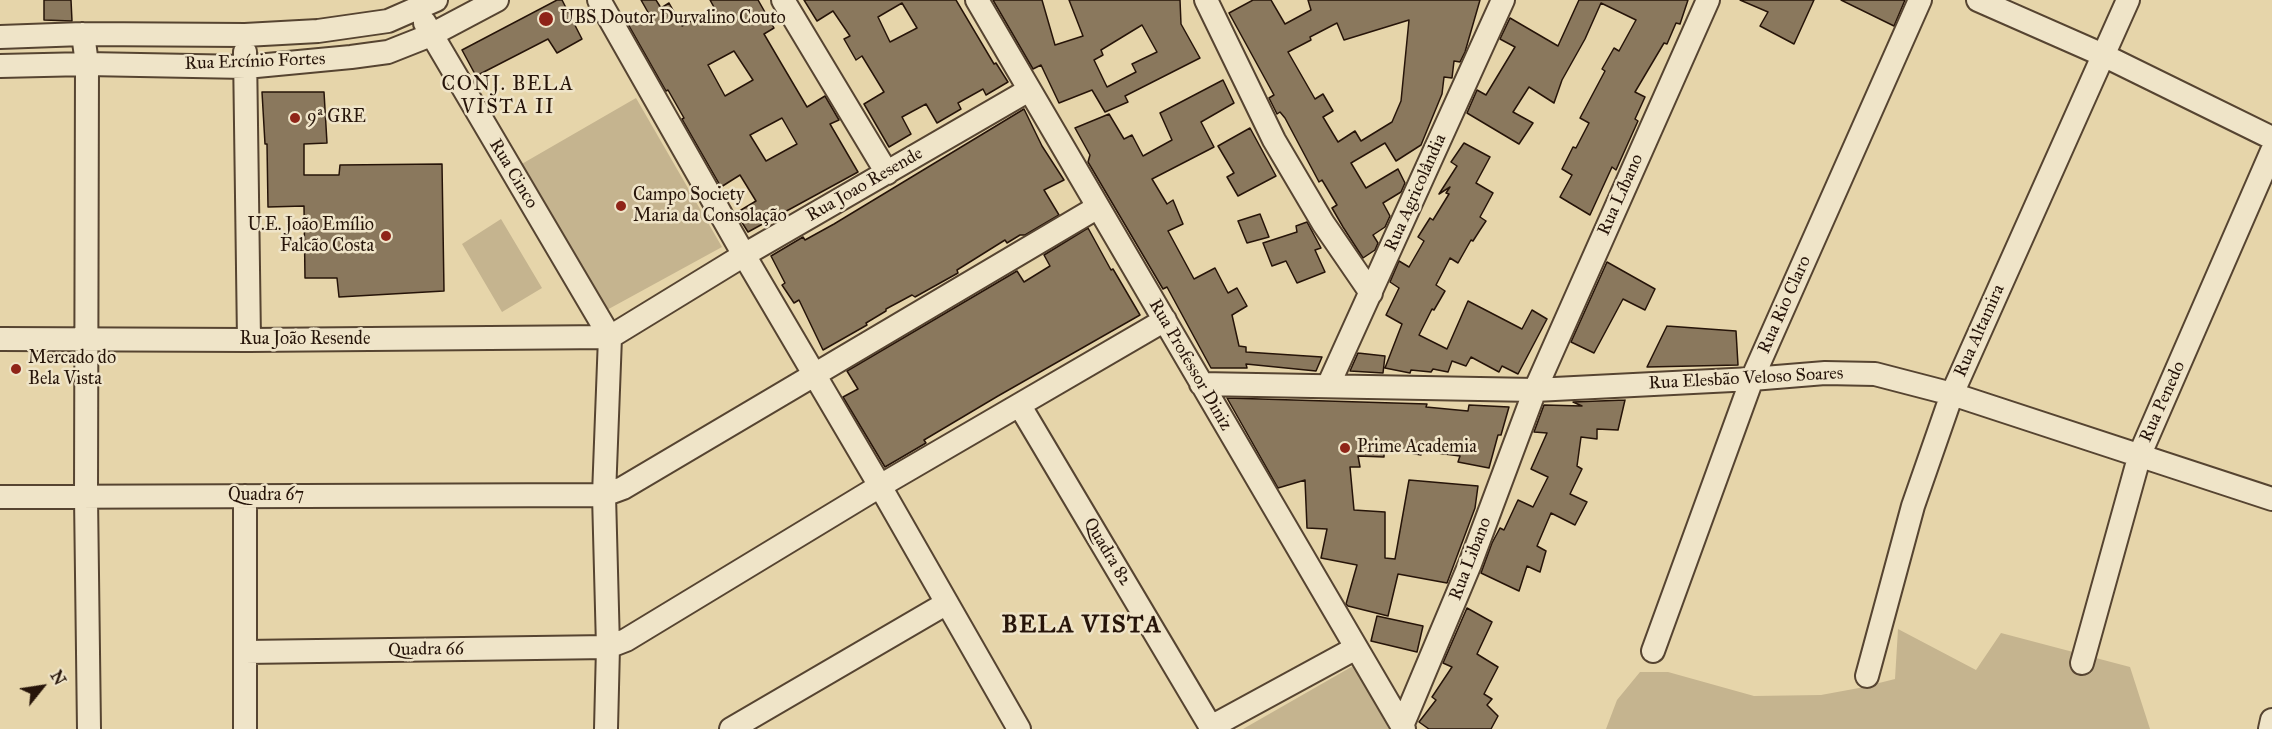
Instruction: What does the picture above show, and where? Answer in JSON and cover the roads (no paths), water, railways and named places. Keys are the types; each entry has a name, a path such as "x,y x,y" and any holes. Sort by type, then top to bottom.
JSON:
{"street":[{"name":"Rua Ercínio Fortes","path":"0,66 87,64 246,67 351,57 388,52 431,35 497,0"},
{"path":"599,0 744,255 880,486 946,603 1010,726"},
{"path":"783,0 887,173"},
{"name":"Rua Professor Diniz","path":"977,0 1403,727"},
{"path":"1206,0 1274,140 1323,223 1371,293"},
{"name":"Rua Agricolândia","path":"1329,386 1503,0"},
{"name":"Rua Líbano","path":"1535,390 1708,0"},
{"name":"Rua Rio Claro","path":"1653,651 1752,379 1920,0"},
{"path":"1978,0 2103,56 2272,138"},
{"name":"Rua Altamira","path":"1867,676 1913,506 1952,394 2128,0"},
{"name":"Rua Ercínio Fortes","path":"0,37 83,34 245,35 352,28 388,21 422,3"},
{"name":"Rua Cinco","path":"422,3 431,35 610,337"},
{"path":"83,34 87,64 86,497 89,729"},
{"path":"245,35 249,340"},
{"name":"Rua Joao Resende","path":"610,337 744,255 1029,90"},
{"name":"Rua Penedo","path":"2082,663 2140,454 2272,151"},
{"path":"604,495 623,488 1098,207"},
{"path":"608,647 626,640 880,486 1165,320"},
{"path":"606,729 608,647 604,495 610,337"},
{"name":"Rua João Resende","path":"0,339 249,340 610,337"},
{"name":"Rua Elesbão Veloso Soares","path":"1201,384 1535,390 1825,373 1875,374 1952,394 2272,499"},
{"name":"Rua Libano","path":"1403,727 1470,564 1535,390"},
{"name":"Quadra 82","path":"1020,406 1211,728"},
{"name":"Quadra 67","path":"0,498 604,495"},
{"path":"245,496 245,729"},
{"path":"731,729 946,603"},
{"name":"Quadra 66","path":"245,652 608,647"},
{"path":"1211,728 1356,648"},
{"path":"2270,729 2272,720"}],"place":[{"name":"UBS Doutor Durvalino Couto","path":"546,19"},
{"name":"9ª GRE","path":"295,118"},
{"name":"Campo Society Maria da Consolação","path":"621,206"},
{"name":"U.E. João Emílio Falcão Costa","path":"386,236"},
{"name":"Mercado do Bela Vista","path":"16,369"},
{"name":"Prime Academia","path":"1345,448"}],"district":[{"name":"CONJ. BELA VISTA II","path":"508,96"},
{"name":"BELA VISTA","path":"1082,626"}]}
